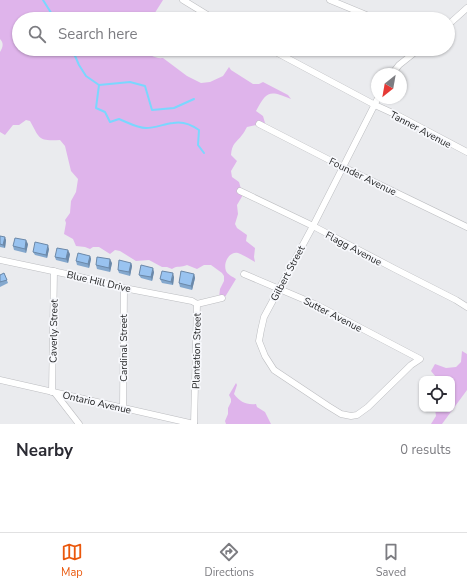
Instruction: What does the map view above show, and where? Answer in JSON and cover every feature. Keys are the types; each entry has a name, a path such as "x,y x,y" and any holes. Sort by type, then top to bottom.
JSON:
{"street":[{"path":"182,0 202,12"},
{"path":"330,0 359,12"},
{"path":"455,19 467,8"},
{"name":"Tanner Avenue","path":"283,56 374,105 399,116 467,152"},
{"path":"397,68 410,56"},
{"name":"Gilbert Street","path":"351,416 341,414 274,370 265,356 259,341 264,317 313,226 374,105"},
{"name":"Founder Avenue","path":"259,124 343,167 467,227"},
{"name":"Flagg Avenue","path":"240,191 313,226 467,307"},
{"name":"Blue Hill Drive","path":"0,260 124,288 192,301 197,304"},
{"name":"Caverly Street","path":"53,392 54,271"},
{"name":"Sutter Avenue","path":"244,274 317,305 420,359 410,365 368,407 357,415 351,416"},
{"name":"Cardinal Street","path":"123,408 124,288"},
{"name":"Plantation Street","path":"194,424 197,304 222,298"},
{"name":"Ontario Avenue","path":"0,380 194,424"},
{"path":"53,392 79,424"}],"shaded area":[{"path":"0,0 163,0 155,12 12,12 12,56 152,56 163,58 187,76 201,83 210,82 223,76 229,67 231,70 253,84 263,82 288,95 291,99 278,94 269,94 266,96 256,111 263,116 265,123 247,127 232,148 231,155 237,161 231,171 232,177 239,182 244,193 237,205 238,214 235,224 237,228 247,235 246,241 255,248 255,262 238,253 229,256 226,261 225,268 229,274 236,279 225,297 219,298 224,276 211,265 204,265 197,269 187,265 172,269 162,267 149,260 136,261 120,251 115,250 110,254 99,247 93,247 90,249 76,246 73,239 64,234 66,223 65,220 70,213 71,201 76,192 78,179 71,171 65,146 60,140 47,140 40,138 30,121 26,120 19,125 13,125 5,135 0,132 0,52 3,45 0,39"},
{"path":"462,351 467,354 467,390 455,406 455,376 435,376 431,371 435,364 446,368 456,367 461,362"},
{"path":"236,383 237,385 234,394 236,397 246,403 256,404 257,407 265,412 271,424 226,424 225,421 231,402 229,395"},
{"path":"435,412 451,412 442,424 431,424 436,416"}],"building":[{"path":"0,236 5,237 3,245 0,244"},
{"path":"15,238 26,240 25,249 13,246"},
{"path":"35,242 48,245 46,255 33,252"},
{"path":"57,248 68,250 66,259 55,257"},
{"path":"78,253 90,256 88,264 76,261"},
{"path":"97,257 110,259 109,268 96,265"},
{"path":"119,260 131,263 129,272 118,270"},
{"path":"141,265 153,268 151,277 139,275"},
{"path":"162,271 173,273 171,282 160,279"},
{"path":"181,271 194,274 191,286 179,283"},
{"path":"4,273 7,280 0,282 0,275"}],"waterway":[{"path":"43,0 51,12"},
{"path":"75,56 86,76 99,85 130,82 145,86 152,110 174,108 194,99"},
{"path":"99,85 96,108 105,112 110,122 119,119 143,128 176,123 187,124 199,130 198,145 204,153"}]}
